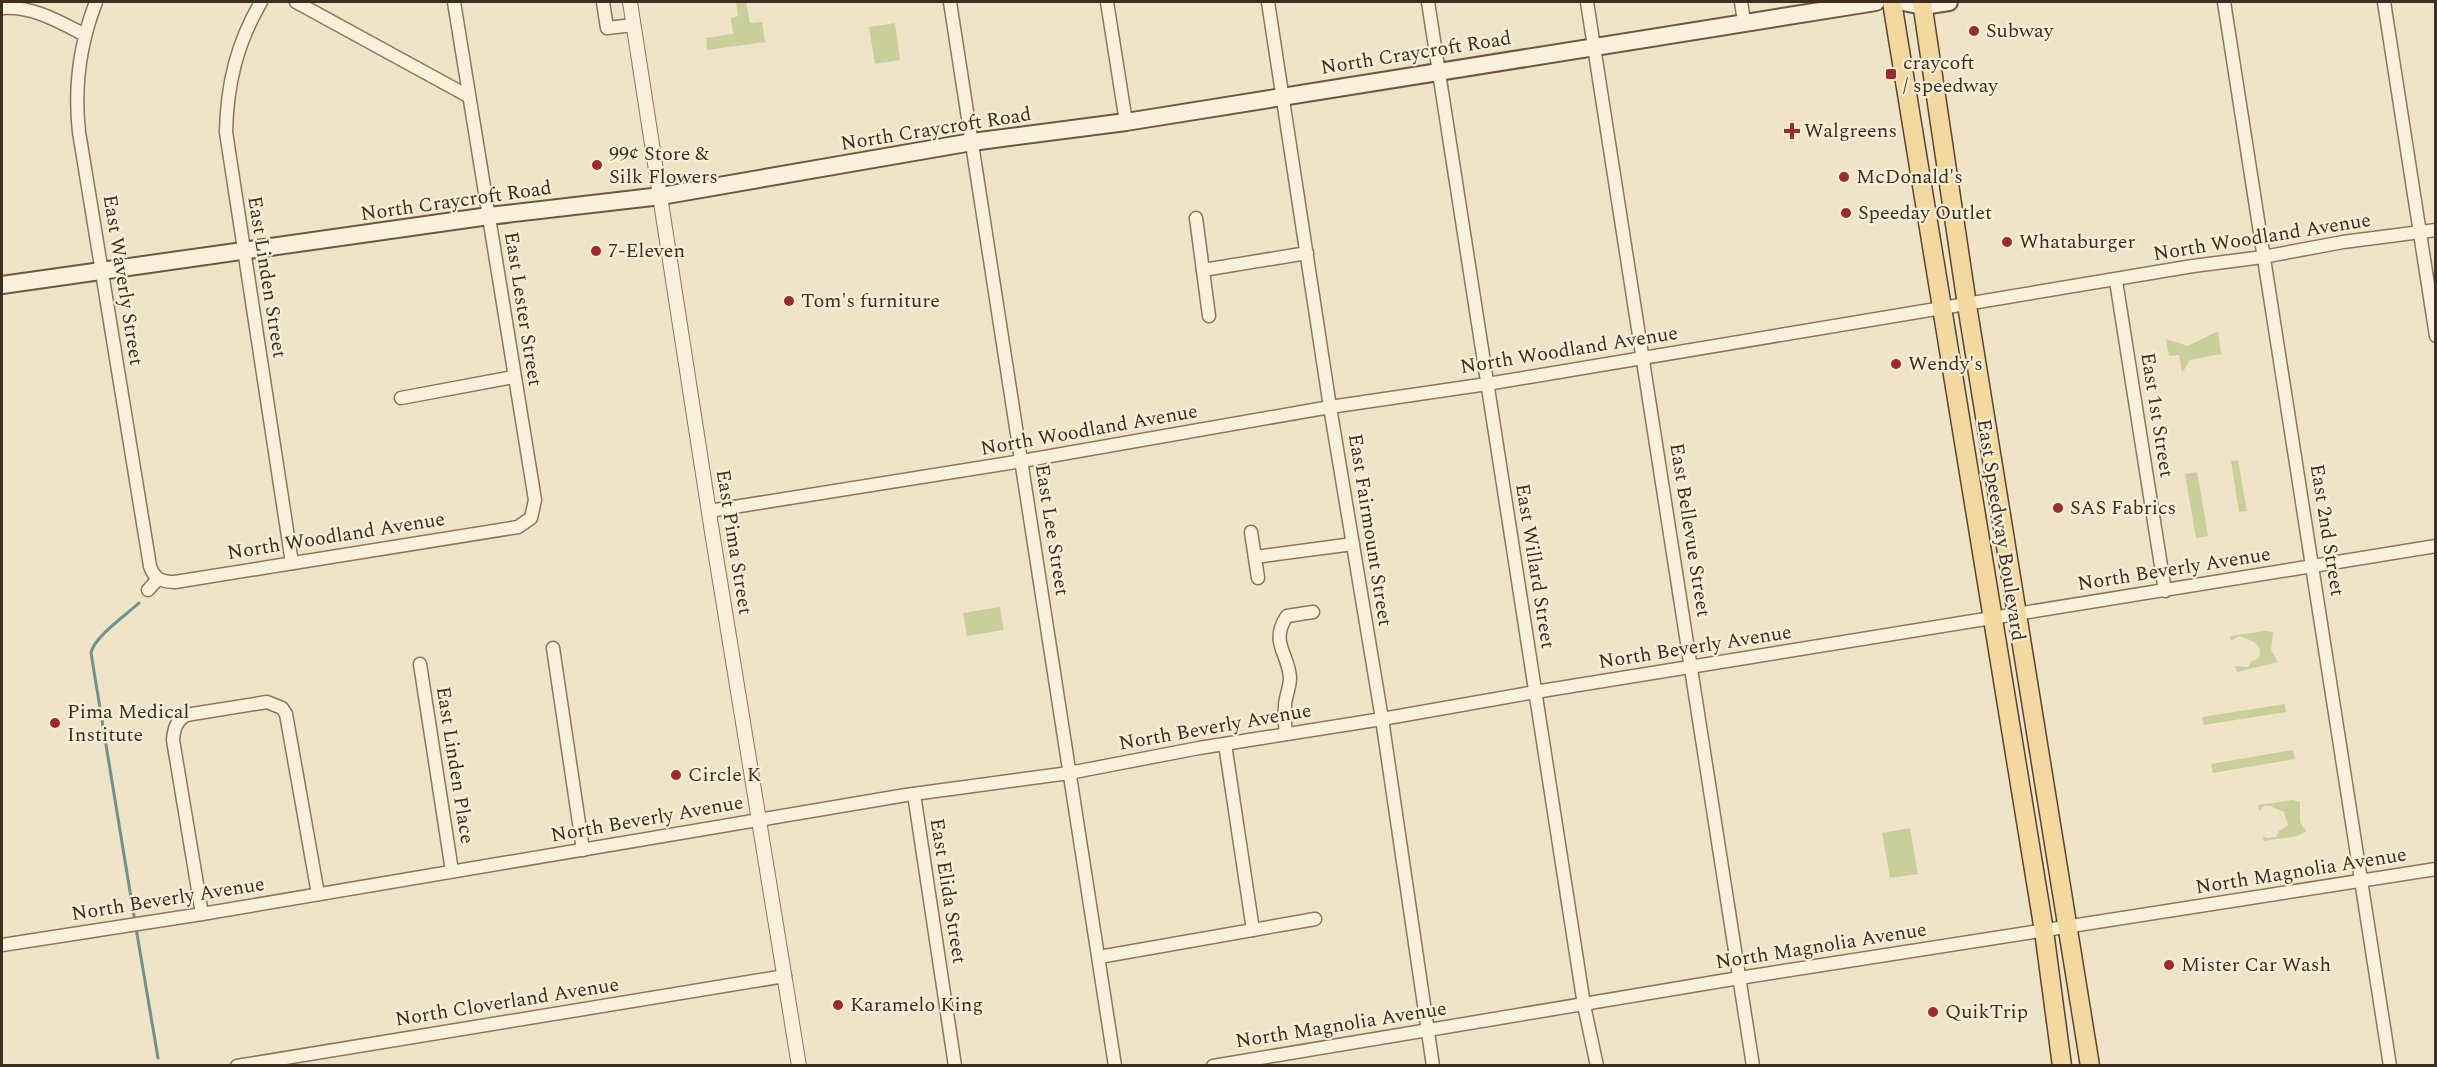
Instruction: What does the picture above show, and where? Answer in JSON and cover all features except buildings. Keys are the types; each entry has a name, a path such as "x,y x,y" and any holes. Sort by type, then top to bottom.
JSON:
{"main road":[{"name":"North Craycroft Road","path":"2,285 489,216 661,195 972,142 1126,122 1744,21 1876,2"},
{"name":"East Speedway Boulevard","path":"1892,2 2044,931 2062,1065"},
{"path":"1903,2 1922,4 1948,2"},
{"name":"East Speedway Boulevard","path":"1922,4 2090,1065"}],"street":[{"name":"East Waverly Street","path":"96,2 85,35 79,69 77,113 150,566 158,579"},
{"name":"East Linden Street","path":"261,2 246,28 234,62 226,111 229,159 292,563"},
{"path":"297,2 468,96"},
{"name":"East Lester Street","path":"454,2 513,377 535,500 534,519"},
{"path":"603,2 608,28 634,25"},
{"name":"East Pima Street","path":"630,2 709,511 799,1065"},
{"name":"East Lee Street","path":"950,2 1114,1065"},
{"path":"1107,2 1126,122"},
{"name":"East Fairmount Street","path":"1268,2 1330,407 1382,719 1433,1065"},
{"name":"East Willard Street","path":"1428,2 1584,1005 1597,1065"},
{"name":"East Bellevue Street","path":"1587,2 1753,1065"},
{"path":"1741,2 1744,21"},
{"name":"East 2nd Street","path":"2224,2 2390,1065"},
{"path":"2384,2 2436,336"},
{"path":"2,8 41,13 85,35"},
{"path":"1196,218 1209,316"},
{"name":"North Woodland Avenue","path":"709,511 1022,461 1330,407 1487,384 2116,281 2193,266 2436,230"},
{"path":"1203,270 1307,253"},
{"name":"East 1st Street","path":"2116,281 2165,591"},
{"path":"401,398 513,377"},
{"name":"North Woodland Avenue","path":"158,579 164,582 175,582 518,527 534,519"},
{"path":"1251,532 1258,578"},
{"path":"1255,557 1353,544"},
{"name":"North Beverly Avenue","path":"2,945 202,914 758,819 914,794 1069,773 1225,744 1535,692 2436,546"},
{"path":"148,590 158,579"},
{"path":"1286,734 1285,705 1290,676 1281,652 1280,626 1287,616 1313,612"},
{"path":"553,648 583,850"},
{"name":"East Linden Place","path":"420,664 452,871"},
{"path":"202,914 173,740 174,728 179,719 186,715 267,702 282,708 286,714 318,894"},
{"path":"1225,744 1253,930"},
{"name":"East Elida Street","path":"914,794 955,1065"},
{"name":"North Magnolia Avenue","path":"1213,1065 1273,1060 1427,1030 1739,978 2436,869"},
{"path":"1099,957 1315,919"},
{"name":"North Cloverland Avenue","path":"237,1065 785,976"}],"green space":[{"path":"736,2 746,2 750,23 762,22 765,42 707,50 706,38 733,34 731,18 738,16"},
{"path":"895,23 900,60 875,64 869,27"},
{"path":"2218,331 2221,354 2190,360 2182,373 2179,355 2169,356 2166,339 2188,346"},
{"path":"2238,460 2247,511 2239,512 2231,461"},
{"path":"2197,472 2208,536 2196,538 2185,474"},
{"path":"1000,607 1004,630 967,636 963,613"},
{"path":"2273,632 2271,650 2278,662 2237,672 2235,666 2248,667 2252,661 2259,658 2260,649 2255,643 2239,636 2231,641 2230,636"},
{"path":"2285,704 2286,712 2204,725 2202,717"},
{"path":"2293,750 2295,759 2213,773 2211,764"},
{"path":"2293,800 2300,802 2300,822 2306,831 2298,836 2264,841 2263,836 2276,837 2279,831 2288,825 2284,812 2270,806 2264,806 2259,811 2258,805"},
{"path":"1910,828 1918,874 1890,878 1882,833"}],"waterway":[{"path":"135,922 91,653 104,633 139,603"},
{"path":"136,928 158,1058"}],"place":[{"name":"Subway","path":"1974,31"},
{"name":"craycoft / speedway","path":"1891,74"},
{"name":"Walgreens","path":"1792,131"},
{"name":"99¢ Store & Silk Flowers","path":"597,165"},
{"name":"McDonald's","path":"1844,177"},
{"name":"Speeday Outlet","path":"1846,213"},
{"name":"Whataburger","path":"2007,242"},
{"name":"7-Eleven","path":"596,251"},
{"name":"Tom's furniture","path":"789,301"},
{"name":"Wendy's","path":"1896,364"},
{"name":"SAS Fabrics","path":"2058,508"},
{"name":"Pima Medical Institute","path":"55,723"},
{"name":"Circle K","path":"676,775"},
{"name":"Mister Car Wash","path":"2169,965"},
{"name":"Karamelo King","path":"838,1005"},
{"name":"QuikTrip","path":"1933,1012"}]}
